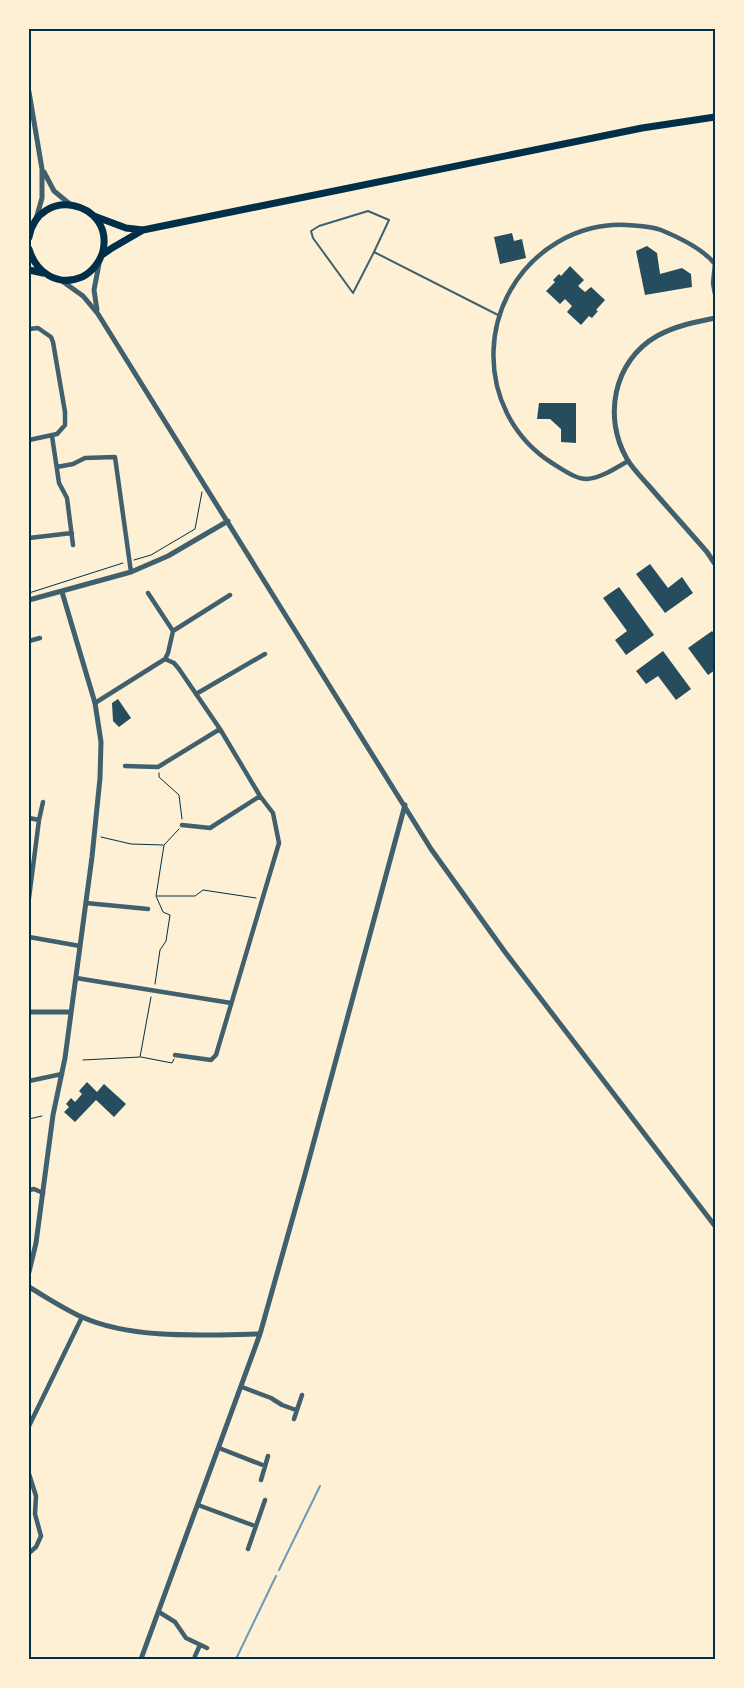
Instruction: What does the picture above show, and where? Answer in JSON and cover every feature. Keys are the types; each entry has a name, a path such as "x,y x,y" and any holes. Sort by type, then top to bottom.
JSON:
{"highway":[{"path":"94,216 126,228 143,230 642,128 715,117"},
{"path":"29,233 43,212 52,207 71,205 88,211 100,225 104,235 101,258"},
{"path":"29,270 61,280 72,280 92,270 112,248 143,230"},
{"path":"29,249 32,258 43,273"}],"street":[{"path":"29,92 42,169 42,198 36,220"},
{"path":"42,169 54,191 71,205"},
{"path":"628,462 598,476 586,479 581,478 560,468 533,448 514,426 497,385 493,359 498,315 505,300 517,279 538,256 569,235 608,225 628,225 660,230 690,245 714,264 713,283 715,294"},
{"path":"98,314 94,300 94,290 101,258"},
{"path":"61,280 83,296 98,314 431,849 477,914 715,1226"},
{"path":"715,318 684,325 656,337 639,350 626,367 617,387 613,408 616,432 628,462 707,552 715,564"},
{"path":"29,329 38,328 51,337 65,412 65,425 61,431 52,436 29,440"},
{"path":"52,436 59,483 67,498 74,545"},
{"path":"56,467 73,464 84,458 115,457 131,572"},
{"path":"29,600 131,572 168,556 228,521"},
{"path":"29,538 72,534"},
{"path":"29,1272 36,1243 76,978 94,835 101,742 95,703 62,592"},
{"path":"148,593 174,631"},
{"path":"95,703 165,659 174,631 230,595"},
{"path":"29,641 40,638"},
{"path":"196,694 265,654"},
{"path":"165,659 174,663 196,694 260,796 273,813 279,843 215,1057 211,1060 175,1055"},
{"path":"125,766 158,767 220,730"},
{"path":"182,826 210,828 260,796"},
{"path":"29,898 43,802"},
{"path":"141,1659 260,1334 405,805"},
{"path":"29,818 39,820"},
{"path":"86,902 148,909"},
{"path":"29,936 80,946"},
{"path":"76,978 231,1003"},
{"path":"29,1012 70,1012"},
{"path":"29,1081 62,1074"},
{"path":"29,1190 34,1189 43,1193"},
{"path":"29,1287 82,1317 116,1327 157,1334 260,1334"},
{"path":"29,1426 82,1317"},
{"path":"242,1387 296,1410"},
{"path":"294,1418 302,1395"},
{"path":"219,1448 265,1466"},
{"path":"261,1480 268,1456"},
{"path":"29,1474 36,1496 35,1514 40,1536 36,1547 29,1553"},
{"path":"248,1550 255,1526 266,1500"},
{"path":"198,1504 255,1526"},
{"path":"159,1612 175,1622 186,1638 207,1648"},
{"path":"195,1656 200,1645"}],"lane":[{"path":"368,211 389,220 374,252 353,294 313,238 311,231 318,226 368,211"},
{"path":"374,252 498,315"}],"path":[{"path":"29,593 151,555 195,529 202,492"},
{"path":"140,1057 151,997 154,991 160,950 166,941 170,916 163,912 156,896 164,846 182,826 179,795 159,778 158,767"},
{"path":"94,835 130,844 164,846"},
{"path":"156,896 195,896 203,890 263,899"},
{"path":"83,1060 140,1057 172,1063 175,1055"},
{"path":"29,1119 42,1116"}],"building":[{"path":"512,233 514,241 522,239 526,258 500,264 494,237"},
{"path":"647,246 657,253 660,274 682,268 691,274 692,287 645,295 636,251"},
{"path":"570,266 584,280 578,286 585,292 591,287 605,300 592,318 589,316 581,325 567,312 572,306 565,299 560,304 546,291 555,282 553,280 559,274 561,276"},
{"path":"539,403 576,403 576,443 561,442 561,429 550,419 537,419"},
{"path":"650,564 668,588 682,577 693,593 665,613 636,574"},
{"path":"619,587 654,635 626,655 615,640 627,631 603,598"},
{"path":"712,631 715,635 715,653 713,655 715,670 708,675 688,648"},
{"path":"663,651 691,689 676,700 658,676 646,684 636,671"},
{"path":"118,699 131,718 119,727 113,721 112,703"},
{"path":"87,1082 97,1092 104,1084 126,1104 114,1117 96,1100 75,1122 64,1112 69,1107 66,1104 71,1098 75,1102 82,1094 79,1091"}],"waterway":[{"path":"279,1570 320,1486"},
{"path":"236,1659 276,1576"}]}
